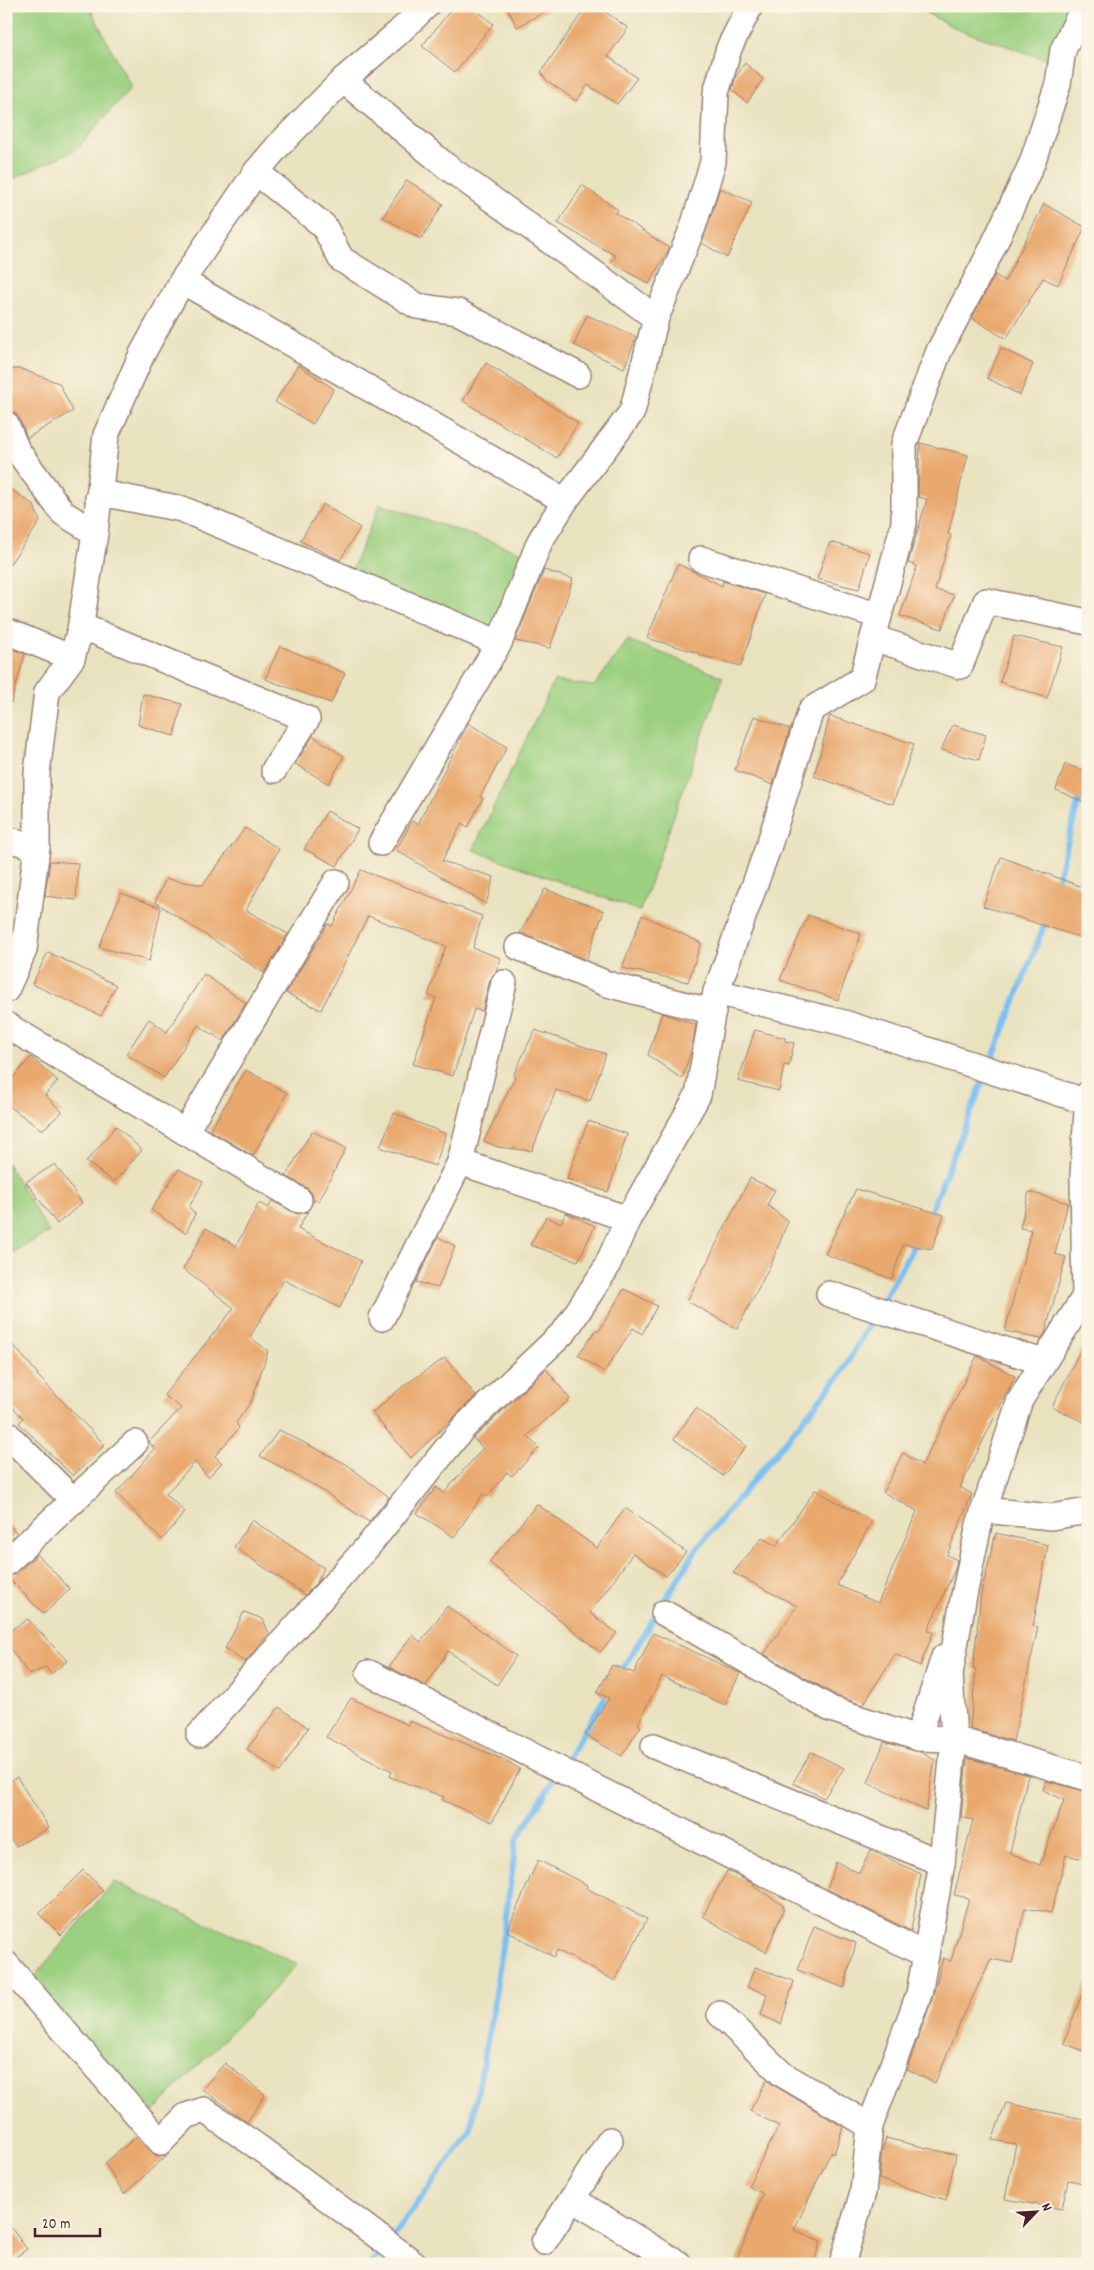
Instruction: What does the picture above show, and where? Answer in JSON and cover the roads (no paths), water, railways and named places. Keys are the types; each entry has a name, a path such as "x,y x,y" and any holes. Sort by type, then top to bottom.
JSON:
{"street":[{"path":"6,990 24,950 37,847 37,773 47,692 72,658 81,626 95,533 106,435 142,354 182,281 256,172 278,146 343,80 398,33 426,6"},
{"path":"381,844 499,643 540,541 565,501 632,412 656,318 693,228 713,162 716,93 729,48 750,6"},
{"path":"199,1735 369,1545 464,1427 565,1331 605,1270 628,1219 698,1095 715,1002 769,845 811,710 862,679 904,522 904,444 939,351 1032,163 1058,84 1063,50 1084,6"},
{"path":"343,80 446,166 656,318"},
{"path":"256,172 324,226 341,259 417,306 458,312 578,375"},
{"path":"182,281 565,501"},
{"path":"6,424 17,450 63,513 95,533"},
{"path":"98,498 111,495 182,508 499,643"},
{"path":"702,559 876,627 960,666 986,601 1088,622"},
{"path":"81,626 307,719 274,770"},
{"path":"6,631 72,658"},
{"path":"6,839 37,847"},
{"path":"185,1132 336,882"},
{"path":"518,947 607,984 844,1023 1087,1107 1083,1176 1084,1296 1020,1400 984,1510 963,1600 950,1674 954,1739 942,1863 919,1994 870,2126 863,2192 842,2264"},
{"path":"382,1318 460,1162 504,982"},
{"path":"6,1025 299,1200"},
{"path":"460,1162 628,1219"},
{"path":"829,1294 1043,1362"},
{"path":"6,1433 74,1500"},
{"path":"6,1563 135,1443"},
{"path":"984,1510 1051,1517 1088,1511"},
{"path":"918,1738 963,1600"},
{"path":"664,1613 831,1709 918,1738 954,1739 1088,1778"},
{"path":"368,1673 926,1955"},
{"path":"654,1746 942,1863"},
{"path":"6,1964 161,2142 186,2116 204,2110 258,2147 415,2264"},
{"path":"720,2014 782,2074 870,2126"},
{"path":"544,2242 610,2140"},
{"path":"572,2199 678,2264"}],"waterway":[{"path":"1056,885 1081,793"},
{"path":"990,1065 1047,918"},
{"path":"928,1218 986,1074"},
{"path":"880,1306 917,1240"},
{"path":"618,1676 698,1547 841,1374 875,1314"},
{"path":"563,1765 609,1691"},
{"path":"391,2239 470,2132 495,1998 516,1841 557,1774"},
{"path":"370,2264 385,2247"}]}
